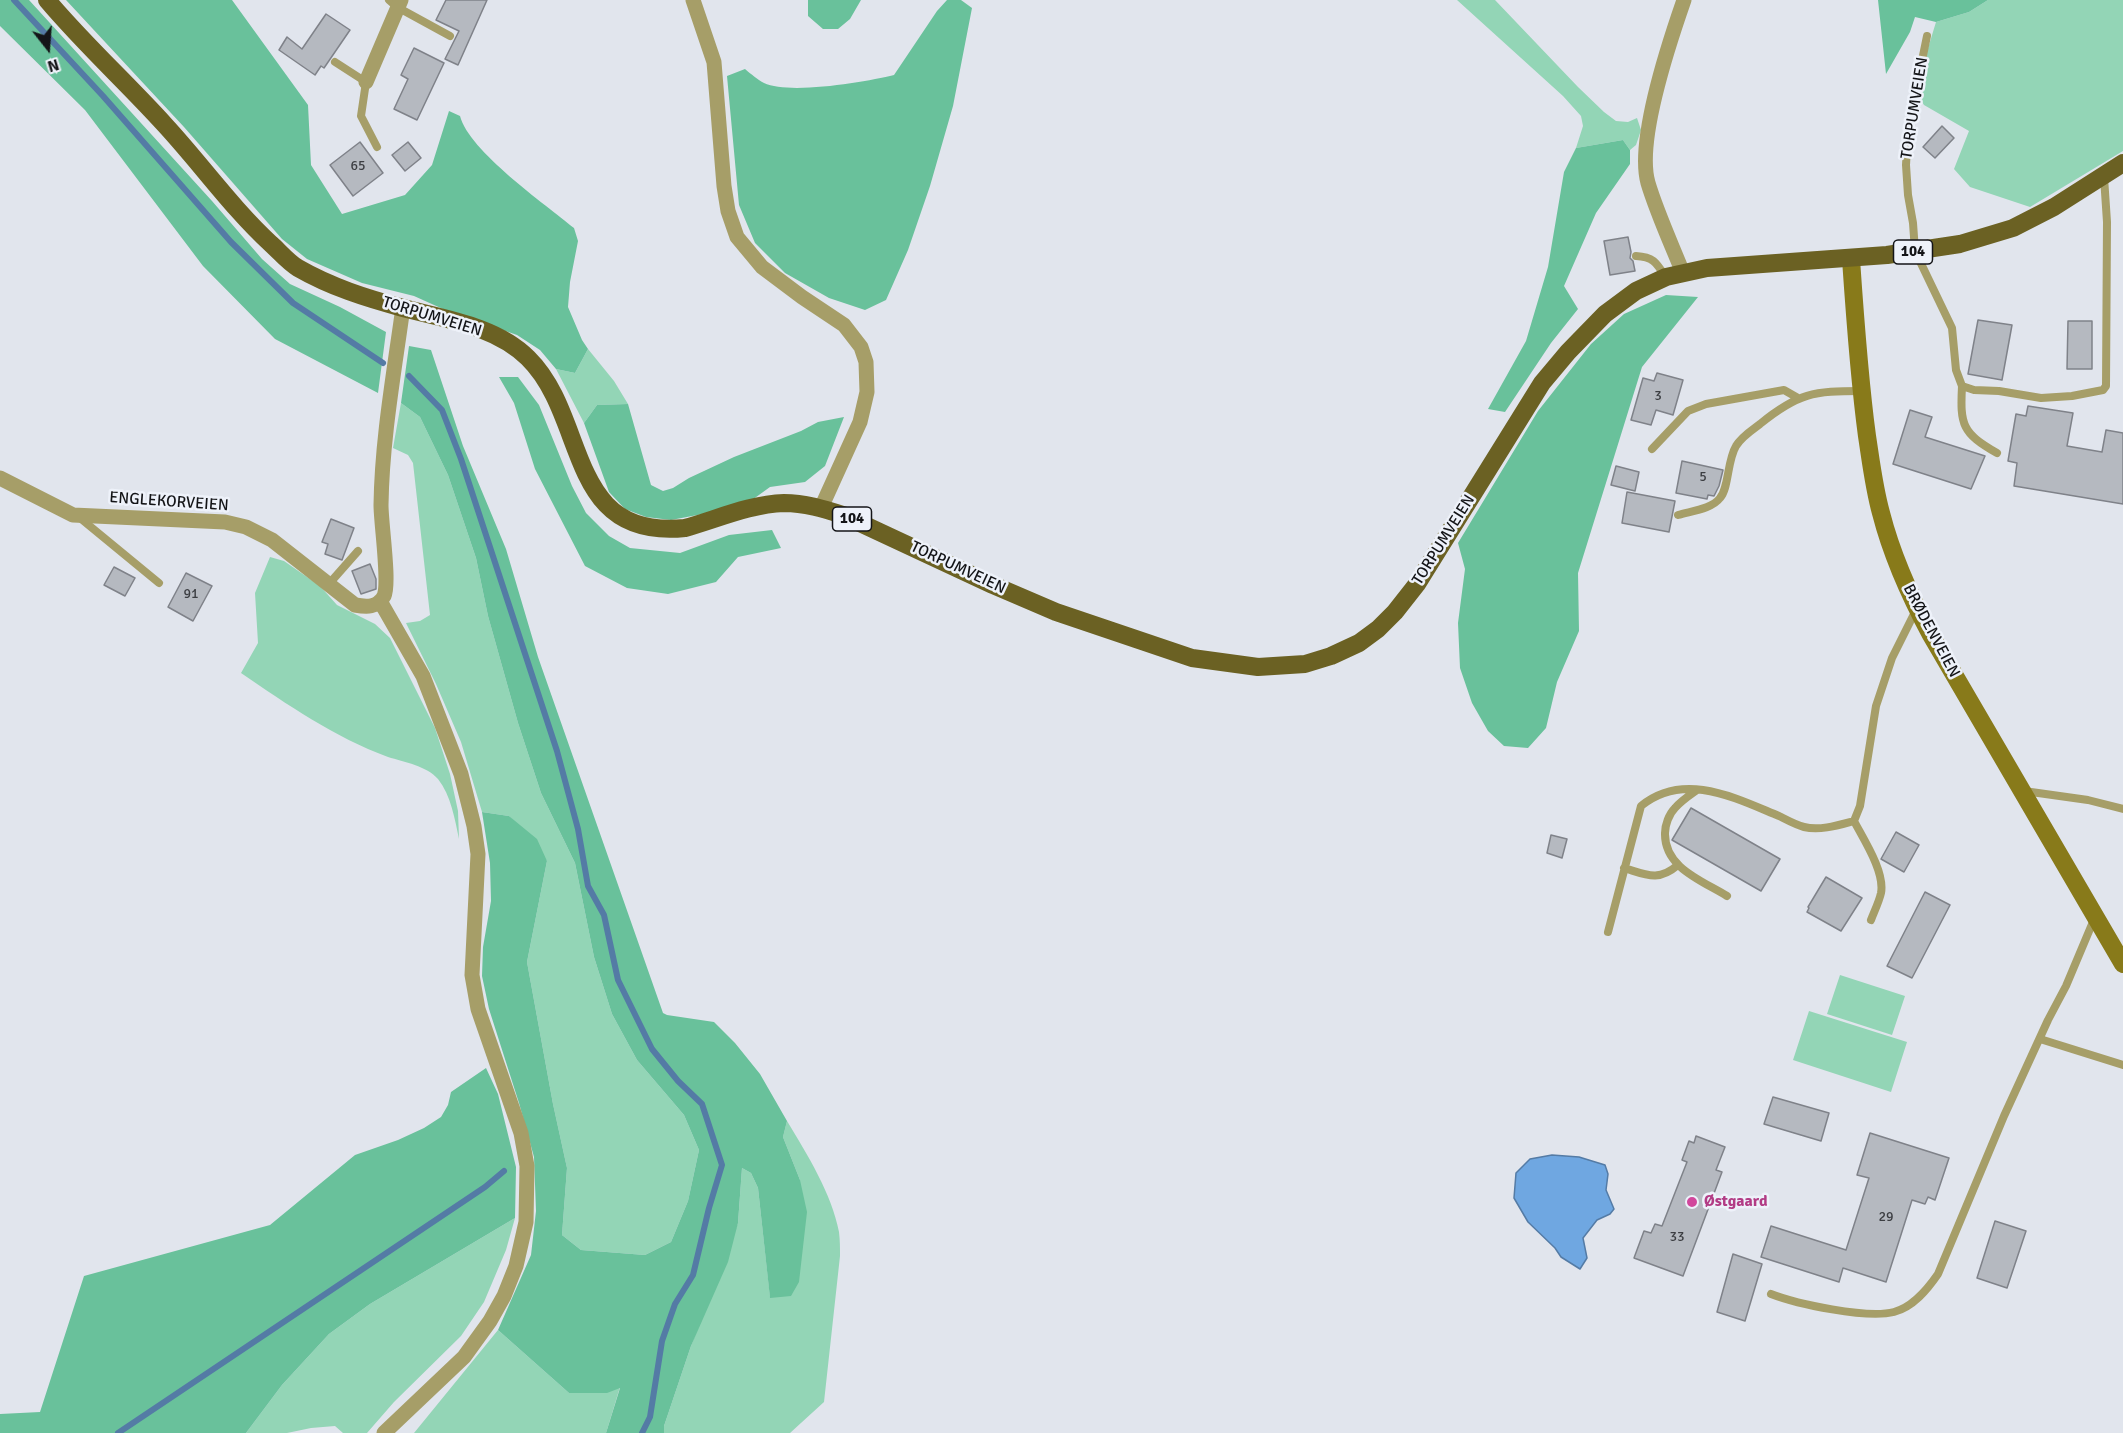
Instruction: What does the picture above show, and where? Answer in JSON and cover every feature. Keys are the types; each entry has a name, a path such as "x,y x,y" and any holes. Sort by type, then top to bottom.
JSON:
{"main road":[{"name":"TORPUMVEIEN","path":"47,0 165,124 248,223 295,266 344,290 452,320 502,338 529,359 549,387 586,472 601,499 619,516 636,525 659,530 686,528 747,510 783,503 821,508 843,515 1056,612 1192,658 1258,667 1305,664 1331,656 1359,643 1387,621 1417,584 1542,383 1605,314 1636,291 1675,275 1707,268 1851,259 1915,252 1960,243 2013,228 2054,207 2123,163"},
{"name":"BRØDENVEIEN","path":"1851,259 1861,391 1870,460 1880,513 1894,554 1917,608 2123,964"}],"street":[{"path":"693,0 714,62 724,186 728,211 737,237 762,267 844,325 861,347 866,362 867,392 860,422 821,508"},
{"path":"1675,275 1647,181 1646,143 1650,118 1684,0"},
{"path":"366,82 395,2"},
{"path":"384,1433 464,1357 490,1321 504,1296 516,1266 526,1222 527,1166 521,1133 478,1009 472,975 478,854 464,784 423,676 380,601 384,596 387,578 381,503 385,441 403,308"},
{"name":"ENGLEKORVEIEN","path":"0,478 76,515 225,522 246,527 272,540 355,605 368,607 380,601"}],"lane":[{"path":"395,2 450,36"},
{"name":"TORPUMVEIEN","path":"1915,252 1906,165 1908,129 1927,36"},
{"path":"335,62 366,82 361,116 377,147"},
{"path":"1962,386 1974,390 2041,398 2072,396 2103,390 2106,386 2107,234 2104,175"},
{"path":"1915,252 1952,328 1956,370 1962,386 1960,414 1964,427 1978,442 1997,453"},
{"path":"1636,256 1647,256 1675,275"},
{"path":"1652,449 1688,411 1706,404 1784,390 1798,398"},
{"path":"1678,515 1720,500 1728,465 1736,445 1770,416 1798,398 1825,391 1861,391"},
{"path":"76,515 159,582"},
{"path":"328,585 358,551"},
{"path":"1871,921 1882,892 1880,877 1854,821 1860,806 1876,706 1892,658 1917,608"},
{"path":"1608,932 1641,806 1659,794 1671,789 1709,790 1805,827 1827,827 1854,821"},
{"path":"1697,790 1674,808 1665,825 1665,843 1668,852 1678,865 1692,877 1727,896"},
{"path":"2022,790 2088,800 2123,809"},
{"path":"1624,868 1663,876 1678,865"},
{"path":"1771,1294 1789,1301 1864,1314 1893,1313 1913,1303 1938,1274 2004,1116 2066,986 2095,916"},
{"path":"2040,1039 2123,1065"}],"green space":[{"path":"0,0 29,0 262,259 290,284 386,332 378,393 275,339 203,266 85,110 0,26"},
{"path":"66,0 232,0 308,105 311,165 342,214 405,195 432,165 449,111 460,116 466,130 492,160 574,228 578,241 568,307 588,349 575,373 556,369 540,350 517,335 443,309 414,296 362,283 307,259 282,239 184,127"},
{"path":"808,0 861,0 850,19 838,29 823,29 808,16"},
{"path":"947,0 961,0 972,8 953,106 930,186 908,250 886,300 865,310 829,298 785,273 755,243 739,205 727,76 745,69 764,83 791,88 809,88 894,75 937,11"},
{"path":"1457,0 1495,0 1604,112 1616,121 1628,122 1637,118 1641,130 1636,145 1630,150 1623,140 1576,148 1583,126 1581,116 1563,96"},
{"path":"1878,0 1988,0 1969,12 1936,22 1915,17 1910,32 1886,74"},
{"path":"1988,0 2123,0 2123,151 2030,207 1970,187 1954,169 1969,131 1924,105 1915,91 1936,22 1969,12"},
{"path":"1623,140 1630,150 1630,164 1596,213 1564,286 1578,309 1551,343 1505,412 1488,409 1526,341 1548,267 1564,172 1576,148"},
{"path":"1666,295 1698,297 1642,367 1578,573 1579,631 1557,682 1546,728 1528,748 1504,746 1488,731 1472,703 1460,668 1458,623 1465,569 1458,543 1538,411 1591,344 1624,314"},
{"path":"409,346 431,350 463,446 506,549 538,657 663,1013 714,1022 735,1043 760,1074 787,1121 783,1137 800,1180 807,1212 799,1282 791,1296 770,1298 758,1188 751,1173 742,1168 738,1223 728,1262 691,1346 664,1426 664,1433 606,1433 620,1388 607,1393 569,1393 498,1330 531,1255 536,1211 534,1157 489,1009 482,976 483,947 491,901 490,863 482,812 509,816 537,839 547,861 527,962 567,1168 562,1235 581,1250 645,1255 671,1242 688,1201 699,1150 684,1115 637,1060 612,1014 594,957 575,863 541,793 518,723 488,616 476,558 448,475 420,417 401,403"},
{"path":"588,349 614,381 628,404 597,405 584,423 556,369 575,373"},
{"path":"499,377 518,377 539,405 572,486 586,513 609,536 630,548 680,553 729,535 772,530 781,548 738,557 716,582 668,594 627,588 585,566 535,469 514,403"},
{"path":"401,403 420,417 448,475 476,558 488,616 518,723 541,793 575,863 594,957 612,1014 637,1060 684,1115 699,1150 688,1201 671,1242 645,1255 581,1250 562,1235 567,1168 527,962 547,861 509,816 482,812 461,742 406,623 420,621 430,615 413,463 408,455 393,448"},
{"path":"628,404 651,485 663,491 734,457 818,422 844,417 825,466 805,482 770,487 752,500 708,513 671,520 646,517 625,509 609,492 584,423 597,405"},
{"path":"270,557 284,561 320,586 337,605 375,624 390,638 435,728 450,774 458,811 459,839 449,800 438,779 428,771 349,740 294,708 241,673 258,643 255,593"},
{"path":"1840,975 1905,996 1892,1035 1827,1014"},
{"path":"1809,1011 1907,1042 1891,1092 1793,1060"},
{"path":"486,1068 498,1094 516,1167 515,1218 370,1304 329,1334 282,1385 246,1433 0,1433 0,1414 40,1412 84,1276 270,1225 355,1155 398,1140 441,1117 448,1105 451,1092"},
{"path":"787,1121 825,1189 839,1232 840,1256 824,1402 790,1433 664,1433 664,1426 691,1346 738,1223 742,1168 751,1173 758,1188 770,1297 800,1180 783,1137"},
{"path":"515,1218 506,1250 484,1302 461,1336 394,1402 367,1433 343,1433 335,1426 287,1433 246,1433 282,1385 329,1334 370,1304"},
{"path":"498,1330 569,1393 620,1387 606,1433 414,1433"}],"water":[{"path":"1552,1155 1579,1157 1605,1165 1608,1174 1606,1190 1614,1209 1610,1214 1597,1220 1583,1238 1587,1258 1580,1269 1561,1257 1555,1248 1528,1222 1514,1198 1516,1173 1530,1159"}],"building":[{"path":"446,0 487,0 458,65 445,59 459,31 436,20"},
{"path":"326,14 350,30 324,68 321,66 315,75 279,50 287,37 302,49"},
{"path":"414,48 444,63 417,120 394,109 408,79 401,75"},
{"path":"1942,126 1954,138 1935,158 1923,147"},
{"path":"360,142 383,173 353,196 330,165"},
{"path":"408,142 421,158 405,171 392,155"},
{"path":"1628,237 1630,258 1635,271 1610,275 1604,241"},
{"path":"1978,320 2012,325 2002,380 1968,374"},
{"path":"2068,321 2092,321 2092,369 2067,369"},
{"path":"1657,373 1683,380 1673,415 1656,410 1651,425 1631,420 1643,378 1654,381"},
{"path":"2028,406 2073,413 2067,446 2102,452 2106,430 2123,433 2123,504 2014,486 2017,463 2008,461 2016,414 2026,416"},
{"path":"1910,410 1932,417 1925,437 1985,456 1971,489 1893,464"},
{"path":"1682,461 1723,470 1714,496 1708,495 1707,499 1676,493"},
{"path":"1616,466 1639,472 1635,491 1611,485"},
{"path":"1627,492 1675,501 1669,532 1622,523"},
{"path":"331,519 354,528 342,560 325,554 328,544 322,542"},
{"path":"370,564 376,579 376,589 361,594 352,571"},
{"path":"114,567 135,578 125,596 104,585"},
{"path":"186,573 212,586 193,621 168,607"},
{"path":"1691,808 1780,859 1761,891 1672,840"},
{"path":"1896,832 1919,845 1904,872 1881,859"},
{"path":"1551,835 1567,839 1562,858 1547,853"},
{"path":"1826,877 1862,898 1841,931 1807,912"},
{"path":"1925,892 1950,905 1912,978 1887,966"},
{"path":"1773,1097 1829,1113 1821,1141 1764,1124"},
{"path":"1870,1133 1949,1158 1935,1200 1928,1197 1925,1204 1912,1200 1886,1282 1843,1268 1839,1282 1761,1257 1771,1226 1846,1250 1869,1178 1857,1175"},
{"path":"1696,1136 1725,1147 1716,1170 1722,1172 1683,1276 1634,1258 1644,1231 1651,1233 1655,1224 1662,1226 1687,1162 1682,1160 1689,1141 1694,1143"},
{"path":"1995,1221 2026,1231 2007,1288 1977,1278"},
{"path":"1733,1254 1762,1264 1745,1321 1717,1312"}],"waterway":[{"path":"14,0 103,96 231,242 293,303 383,363"},
{"path":"409,376 442,410 461,459 557,751 578,829 588,886 604,915 618,980 652,1049 678,1081 702,1104 722,1165 693,1275 675,1304 662,1341 650,1417 642,1433"},
{"path":"118,1433 485,1187 504,1171"}],"place":[{"name":"Østgaard","path":"1692,1202"}]}
